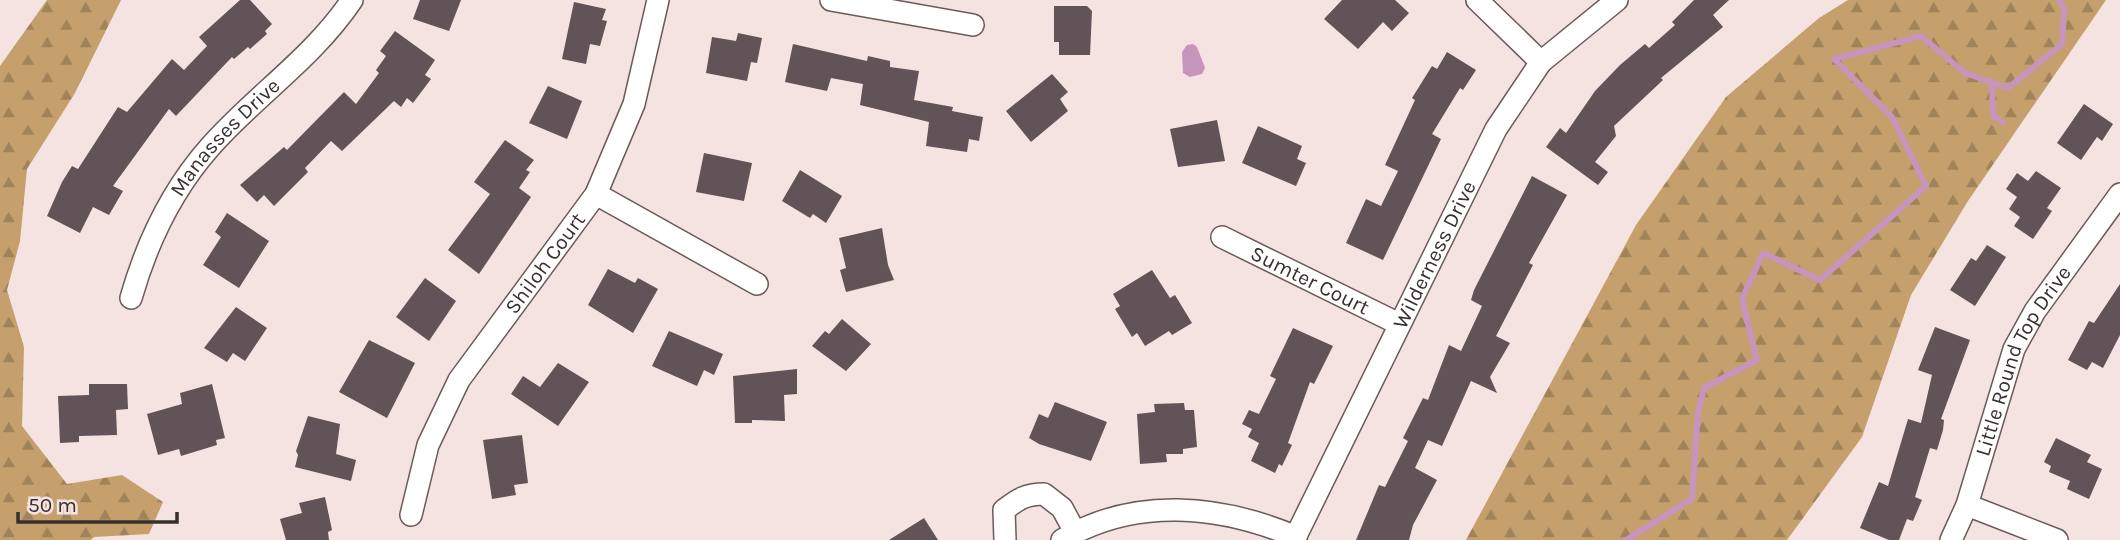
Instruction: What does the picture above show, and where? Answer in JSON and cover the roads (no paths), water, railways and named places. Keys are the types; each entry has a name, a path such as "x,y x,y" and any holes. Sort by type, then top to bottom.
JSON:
{"street":[{"name":"Manasses Drive","path":"131,298 154,232 189,172 212,144 315,49 352,0"},
{"name":"Shiloh Court","path":"411,516 428,445 459,380 596,194 634,104 658,0"},
{"path":"831,0 973,25"},
{"path":"1478,0 1541,62"},
{"name":"Wilderness Drive","path":"1295,539 1496,129 1541,62 1617,0"},
{"path":"596,194 757,284"},
{"name":"Little Round Top Drive","path":"1951,540 1967,505 2014,349 2035,311 2120,194"},
{"name":"Sumter Court","path":"1222,237 1399,324"},
{"path":"1005,540 1004,510 1020,498 1032,494 1044,494 1062,508 1069,536 1110,519 1173,509 1236,516 1295,539"},
{"path":"1967,505 2057,540"}],"waterway":[{"path":"1626,540 1692,499 1698,412 1704,388 1757,360 1742,299 1763,253 1820,280 1926,186 1892,117 1834,59 1921,36 1965,73 2008,88 2062,44 2064,8 2059,0"},
{"path":"1992,82 1993,116 2003,122"}]}
